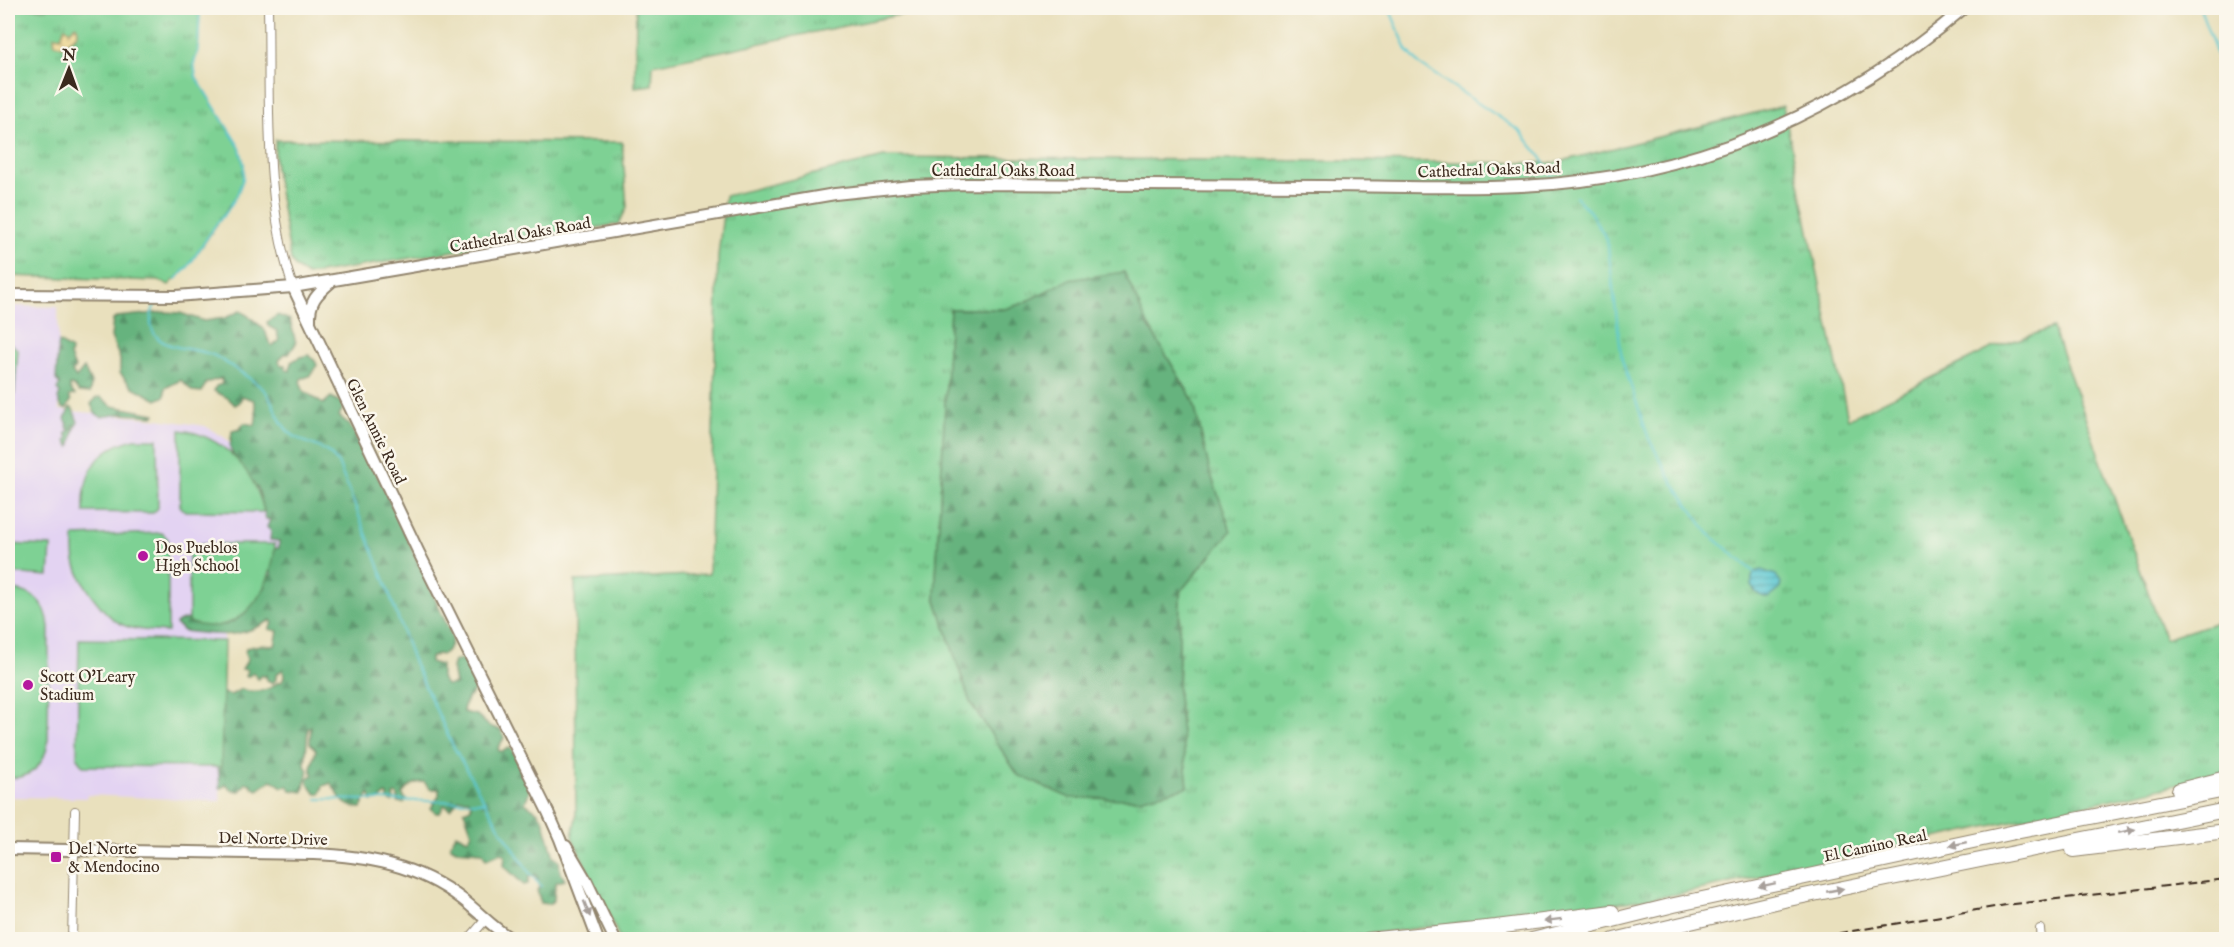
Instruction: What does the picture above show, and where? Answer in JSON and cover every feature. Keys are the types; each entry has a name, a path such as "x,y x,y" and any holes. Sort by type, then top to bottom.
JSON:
{"highway":[{"path":"2015,832 2226,778"},
{"name":"El Camino Real","path":"1532,939 1674,904 2226,790"},
{"path":"1614,939 1784,900 2226,810"},
{"path":"1947,868 1965,870 2060,852 2226,831"},
{"path":"1367,939 1496,927 1674,904"}],"main road":[{"name":"Cathedral Oaks Road","path":"8,295 176,296 293,287 835,194 911,186 966,184 1521,186 1622,175 1662,167 1729,146 1825,105 1902,57 1964,8"},
{"path":"311,327 310,305 316,295 332,281"},
{"name":"Glen Annie Road","path":"293,287 560,839 598,939"},
{"name":"Glen Annie Road","path":"560,839 573,856 615,939"},
{"name":"Del Norte Drive","path":"8,849 313,854 362,857 397,865 424,875 447,888 513,939"}],"street":[{"name":"Glen Annie Road","path":"268,8 271,159 275,211 293,287"},
{"path":"72,939 75,811"},
{"path":"468,939 486,919"},
{"path":"2040,929 2041,939"}],"shaded area":[{"name":"Dos Pueblos High School","path":"8,306 58,307 59,410 205,426 225,438 249,461 280,543 268,602 224,634 220,801 87,795 86,798 8,797"}],"green space":[{"path":"8,8 200,8 198,51 194,63 196,77 240,148 244,165 243,179 237,195 188,267 169,285 159,281 8,276"},
{"path":"636,8 933,8 653,65 652,85 635,87"},
{"path":"1783,106 1848,419 1992,348 2053,328 2165,639 2226,619 2226,774 1685,893 1566,911 1317,940 620,939 572,837 576,817 575,581 709,574 718,256 725,196 884,157 1554,163","holes":["1124,272 1148,325 1193,400 1210,472 1230,531 1180,592 1178,697 1188,787 1018,775 970,702 935,597 950,309 1005,309"]},
{"path":"275,140 622,142 627,207 619,224 307,275 296,268 291,261 275,168"},
{"path":"1124,272 1148,325 1193,400 1210,472 1231,531 1180,592 1178,697 1188,787 1139,799 1070,798 1018,775 970,702 935,597 950,309 1005,309 1021,304 1068,280"},
{"path":"240,311 262,328 272,346 279,341 277,331 268,326 267,322 278,315 290,320 296,343 289,354 284,354 279,361 281,365 285,365 286,370 290,371 291,362 309,355 317,365 311,374 300,381 303,390 323,404 331,397 342,403 343,408 339,416 349,424 381,482 451,634 452,640 449,648 442,655 438,654 430,658 430,662 441,665 441,678 446,685 455,684 452,667 454,661 462,659 467,666 471,666 478,684 465,704 463,712 477,715 489,726 501,730 504,738 498,748 499,751 512,749 530,789 525,803 537,811 543,819 554,857 559,861 560,871 565,880 557,882 554,900 549,904 541,903 537,890 540,887 535,875 529,877 528,884 524,885 504,866 505,855 501,853 486,859 482,852 456,850 451,847 450,844 456,834 468,839 472,833 464,811 471,808 468,799 459,799 451,809 444,805 440,813 436,813 431,808 439,796 439,789 430,789 424,782 414,784 404,791 402,794 406,800 404,803 398,802 396,794 393,795 392,802 388,800 386,794 379,800 372,801 369,793 361,808 346,804 331,783 323,786 320,794 316,794 308,784 308,778 313,775 311,768 316,750 310,743 311,726 308,728 305,766 308,770 303,792 291,790 288,786 282,787 272,780 258,790 252,787 252,784 246,783 240,791 231,790 226,784 220,788 218,765 220,711 224,709 221,705 223,693 231,695 241,689 261,691 282,682 283,669 276,675 273,683 267,680 266,675 264,677 261,675 258,679 253,673 246,676 248,670 242,669 248,659 245,653 246,648 260,645 275,646 278,631 269,629 273,623 271,620 248,631 228,634 183,631 176,624 193,619 215,625 228,624 241,616 253,604 266,586 264,584 267,576 272,575 269,565 274,548 279,548 279,541 270,540 271,531 267,527 270,520 266,519 258,488 253,485 230,447 232,431 240,429 244,423 255,425 255,403 254,400 242,396 240,402 235,405 228,398 214,391 216,386 222,384 221,378 206,383 202,392 192,391 181,380 165,388 165,396 157,400 131,386 120,373 120,359 111,337 113,320 117,317 165,312 180,313 204,321 225,318"},
{"path":"8,341 18,350 11,437 8,437"},
{"path":"59,342 71,350 70,356 75,368 72,372 76,378 84,368 91,383 90,393 79,392 70,385 75,395 69,396 71,401 66,409 62,408 58,399 60,393 57,390 60,384 56,380"},
{"path":"101,397 112,406 155,414 154,416 121,414 101,417 95,413 91,404 96,398"},
{"path":"70,407 78,422 70,447 66,441 68,438 66,433 69,431 65,419"},
{"path":"180,430 210,439 235,458 253,483 264,512 185,511 180,506"},
{"path":"135,439 157,439 158,508 153,513 84,512 86,486 94,465 110,449"},
{"path":"162,533 168,539 168,632 138,629 121,624 101,607 83,581 75,562 74,536"},
{"path":"8,544 51,546 49,576 8,573"},
{"path":"194,544 275,544 273,561 261,593 239,618 224,624 208,626 189,622 189,549"},
{"name":"Scott O'Leary Stadium","path":"8,590 24,592 37,599 48,618 49,627 48,743 40,764 30,773 16,778 8,778"},
{"path":"79,639 224,641 221,767 83,766 77,758"}],"sand":[{"path":"76,25 78,30 76,35 63,46 55,44 54,36 61,37 65,27 70,31"}],"water":[{"path":"1761,570 1776,575 1781,584 1779,590 1769,598 1759,595 1752,585 1754,572"}],"waterway":[{"path":"176,279 188,267 226,213 243,179 244,165 240,148 196,77 194,63 198,51 200,8"},
{"path":"1389,8 1407,50 1419,64 1520,131 1541,157 1553,178"},
{"path":"2200,8 2221,67 2226,74"},
{"path":"1576,197 1590,212 1607,239 1622,360 1649,439 1673,483 1708,533 1754,572"},
{"path":"156,303 151,320 152,329 157,337 169,345 217,357 250,379 266,392 289,432 326,451 338,463 385,581 412,658 452,744 498,825 531,875 541,886"},
{"path":"317,799 485,802"}],"railway":[{"path":"1799,940 2006,905 2226,879"}],"place":[{"name":"Dos Pueblos High School","path":"143,556"},
{"name":"Scott O'Leary Stadium","path":"28,685"},
{"name":"Del Norte & Mendocino","path":"56,857"}]}
